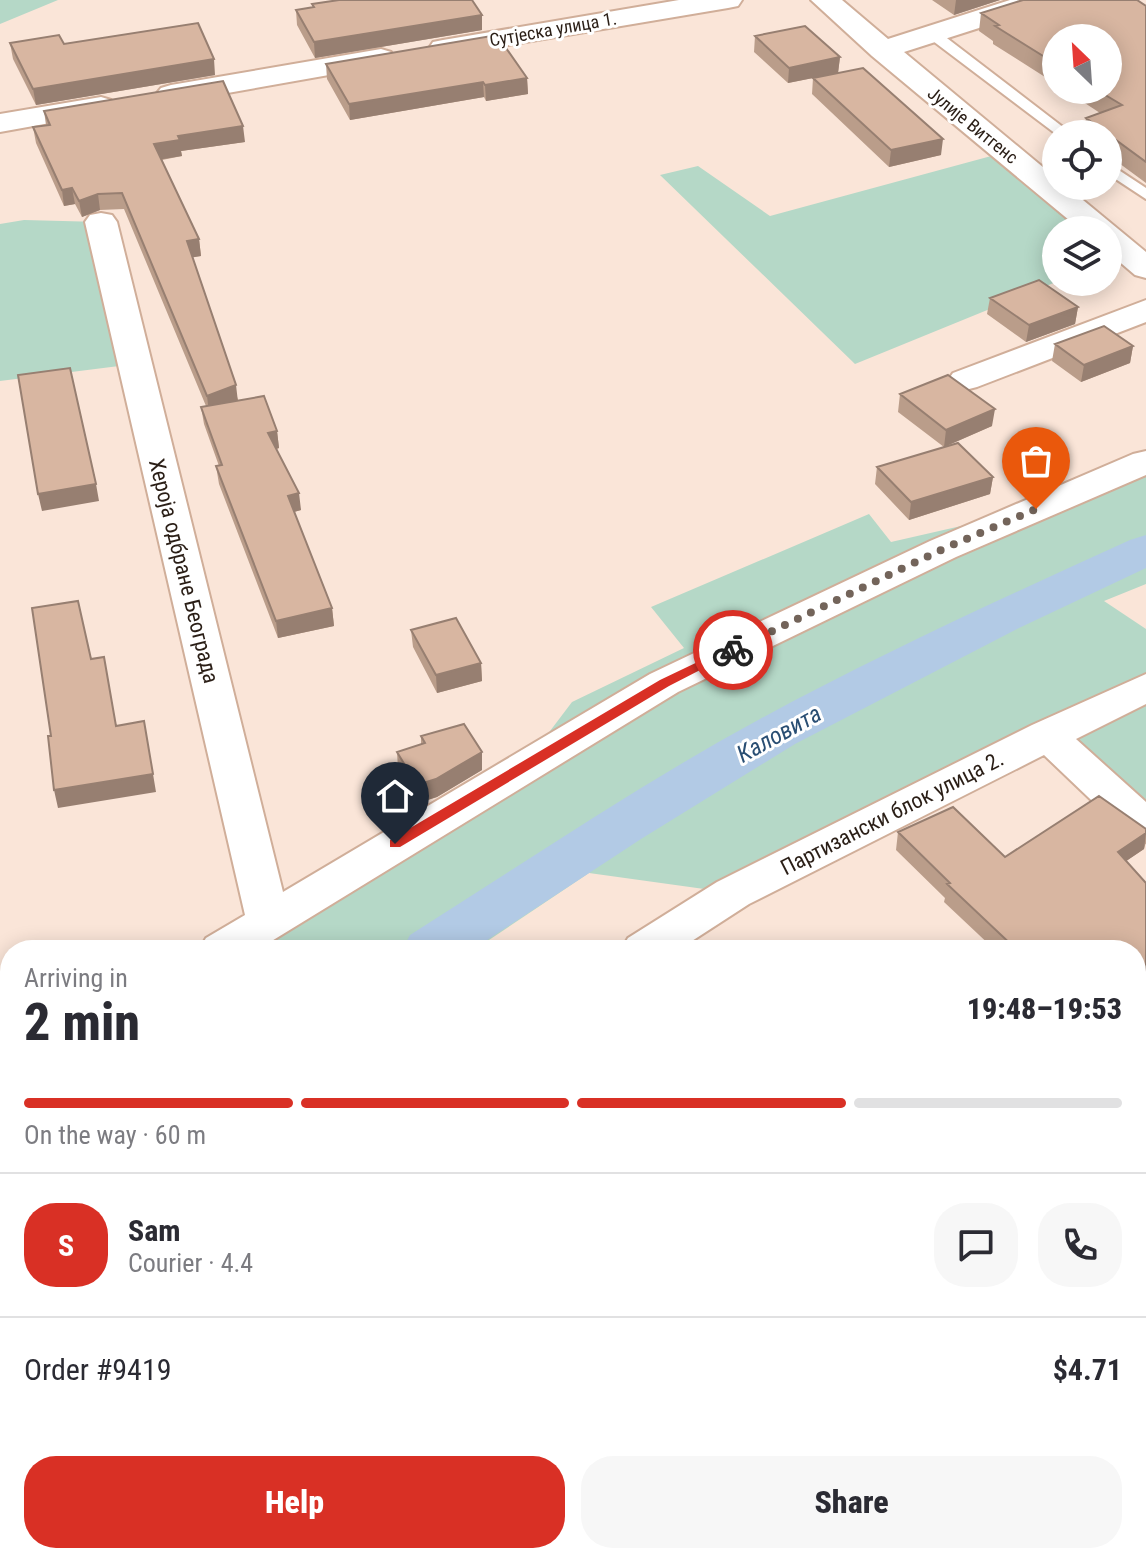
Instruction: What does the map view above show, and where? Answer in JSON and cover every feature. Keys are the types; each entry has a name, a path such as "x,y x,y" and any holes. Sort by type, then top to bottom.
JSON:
{"street":[{"name":"Сутјеска улица 1.","path":"0,123 728,0"},
{"path":"825,0 882,50 1038,0"},
{"name":"Јулије Витгенс","path":"882,50 1083,216"},
{"name":"Хероја одбране Београда","path":"101,222 268,920"},
{"path":"1122,248 1146,268"},
{"path":"965,380 1146,310"},
{"path":"237,940 664,683 943,549 1146,462"},
{"name":"Партизански блок улица 2.","path":"660,940 733,893 1146,687"},
{"path":"1047,735 1146,827"}],"lane":[{"path":"934,35 1046,120"},
{"path":"1122,177 1146,195"}],"green space":[{"path":"0,0 58,0 0,24"},
{"path":"1006,152 1042,182 1042,200 1064,200 1083,216 1042,216 1042,288 855,364 660,175 698,166 770,216"},
{"path":"24,220 101,222 135,364 0,381 0,224"},
{"path":"1146,463 1146,584 1104,601 1146,629 1146,827 1047,735 733,893 589,873 489,940 238,940 522,768 572,702 684,648 651,607 869,514 891,542 1036,509"}],"building":[{"path":"339,0 472,0 482,15 314,42 296,10"},
{"path":"1023,0 1137,0 1146,6 1146,162 1122,144 1122,120 1086,118 1122,105 1122,24 1042,24 1042,55 995,26 999,25 981,13"},
{"path":"198,23 214,59 33,89 10,43 59,35 64,44"},
{"path":"805,26 840,57 789,68 755,36"},
{"path":"497,35 527,78 485,85 483,82 349,104 326,64"},
{"path":"863,68 943,139 891,150 813,78"},
{"path":"223,81 243,126 178,136 180,140 154,144 199,239 187,241 236,385 207,396 122,193 98,194 79,201 72,188 62,190 33,127 50,125 44,111"},
{"path":"1039,280 1042,282 1042,296 1062,296 1078,307 1029,325 990,298"},
{"path":"1104,326 1133,346 1084,365 1055,344"},
{"path":"70,368 96,484 38,494 18,375"},
{"path":"948,375 995,409 946,430 900,394"},
{"path":"264,396 277,431 268,433 299,493 288,496 332,608 276,621 216,466 222,465 201,407"},
{"path":"958,443 993,477 911,502 877,467"},
{"path":"78,601 91,659 104,657 116,726 144,721 153,774 54,790 48,736 51,736 32,608"},
{"path":"456,618 481,663 436,675 411,630"},
{"path":"464,724 482,752 436,779 417,785 397,752 425,743 421,736"},
{"path":"1099,796 1146,829 1146,833 1118,852 1146,883 1146,940 1006,940 898,832 953,807 1005,857"}],"waterway":[{"name":"Каловита","path":"445,940 622,826 777,732 1002,617 1146,550"}],"way so far":[{"path":"733,650 943,549 1036,509"}],"route":[{"path":"395,844 664,683 733,650"}]}
